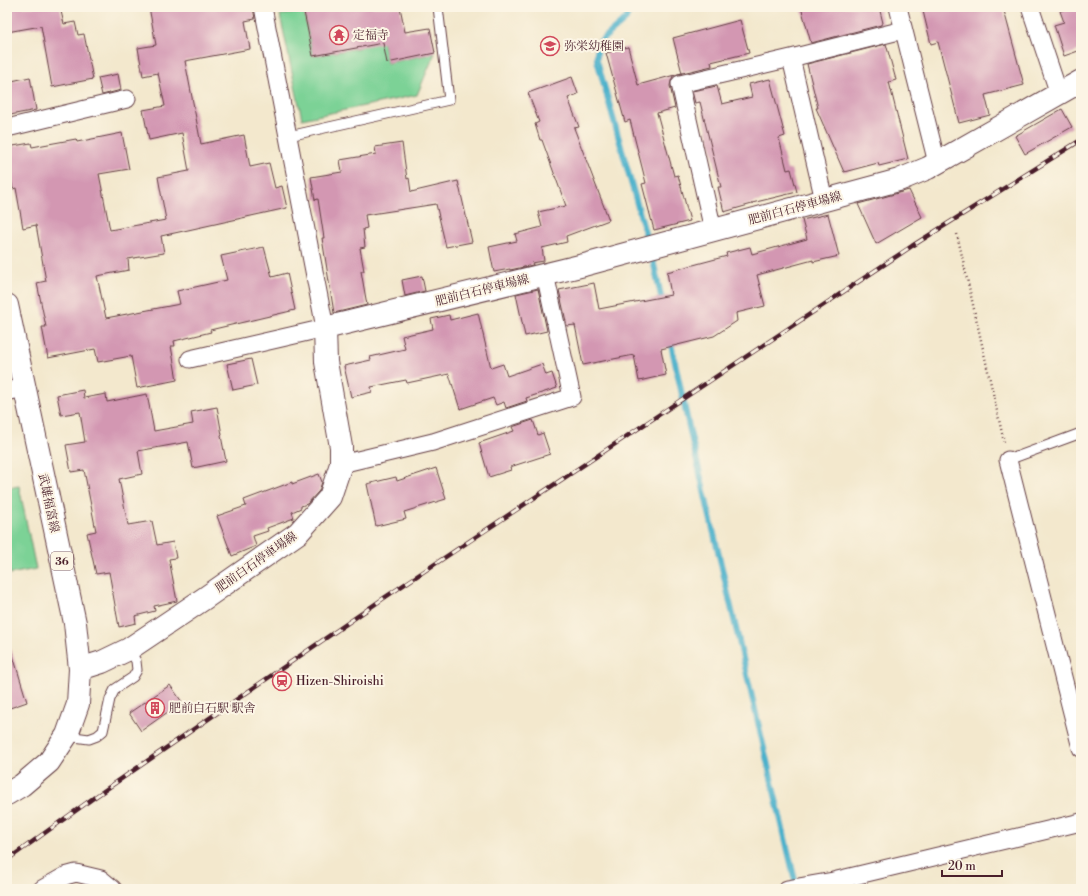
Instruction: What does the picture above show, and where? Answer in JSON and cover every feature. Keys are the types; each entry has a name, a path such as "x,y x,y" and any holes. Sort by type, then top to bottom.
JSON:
{"main road":[{"name":"肥前白石停車場線","path":"80,669 102,662 129,649 205,598 298,533 330,497 341,464 341,447 326,362 325,328 637,251 899,180 937,164 1081,81"},
{"name":"武雄福富線","path":"7,304 16,390 75,623 80,669 78,704 67,736 49,762 22,785 7,794"}],"street":[{"path":"190,359 325,328 263,7"},
{"path":"898,7 937,164"},
{"path":"1030,7 1059,94"},
{"path":"713,230 680,84 903,30"},
{"path":"791,58 824,200"},
{"path":"7,128 127,99"},
{"path":"341,464 433,442 572,397 545,274"},
{"path":"1008,460 1081,748"},
{"path":"793,888 833,881 1081,822"},
{"path":"42,889 65,876 76,873 101,879 113,889"}],"lane":[{"path":"288,136 449,100 438,7"},
{"path":"1008,460 1081,434"},
{"path":"67,736 89,739 97,736 103,731 110,698 116,689 133,677 137,670 136,661 129,649"}],"path":[{"path":"957,234 1008,460"}],"green space":[{"path":"304,12 313,56 358,48 381,33 387,63 435,53 417,95 302,119 280,15"},
{"path":"19,486 36,569 10,574 7,554 7,488"}],"building":[{"path":"60,7 64,24 75,22 78,35 84,34 93,79 52,87 41,26 7,32 7,8"},
{"path":"149,7 253,7 255,19 245,21 250,49 185,61 201,144 244,135 250,167 269,163 275,188 282,186 287,208 161,236 164,253 128,259 129,270 97,276 106,318 180,304 177,291 227,280 221,256 264,247 272,277 287,273 295,310 210,330 211,332 174,341 175,346 171,346 177,380 137,388 131,356 98,362 95,349 48,358 42,327 46,327 37,283 46,281 36,225 23,228 16,188 13,189 7,159 7,147 31,143 32,147 76,139 77,142 122,133 129,169 99,174 110,230 166,220 158,177 189,171 182,133 149,140 143,110 165,106 158,73 143,76 138,48 156,45"},
{"name":"定福寺","path":"318,7 400,7 405,32 430,28 435,53 387,63 383,43 313,56 304,12 318,10"},
{"path":"801,7 879,7 883,23 881,25 811,43"},
{"path":"922,7 1003,7 1024,85 985,95 990,115 959,123 938,42 931,44"},
{"path":"1072,7 1081,7 1081,50 1064,56 1054,25 1064,22 1060,11"},
{"path":"740,20 749,53 711,62 712,66 682,73 673,38"},
{"path":"886,44 896,80 889,82 908,159 879,166 878,163 844,172 816,108 818,108 807,64"},
{"path":"628,47 638,85 677,74 673,76 670,86 675,108 657,113 674,176 678,175 690,221 654,230 642,184 646,183 630,120 625,122 606,53"},
{"path":"118,74 121,90 102,95 98,78"},
{"path":"30,77 36,110 10,115 7,103 7,82"},
{"path":"572,77 578,94 568,98 579,127 574,128 609,220 566,236 567,242 542,248 544,261 532,263 533,265 494,272 489,247 517,241 515,234 542,227 538,212 566,206 542,140 540,140 535,124 539,122 528,93"},
{"path":"770,79 785,136 779,138 787,170 791,169 797,192 752,203 724,212 718,187 721,187 700,102 695,103 692,91 717,86 722,104 752,97 749,84"},
{"path":"1062,109 1072,127 1025,154 1015,136"},
{"path":"402,143 407,179 409,178 411,192 458,181 472,242 446,247 436,204 365,215 367,228 363,229 365,247 360,248 364,271 361,271 367,305 334,313 322,238 324,238 318,199 315,200 311,177 342,172 340,160 376,154 375,147"},
{"path":"909,190 922,217 876,244 858,204"},
{"path":"828,214 839,256 813,262 813,260 757,275 765,306 736,313 737,321 714,336 661,349 666,375 639,381 634,355 583,365 575,325 567,326 559,290 594,283 599,309 671,295 667,272 727,256 726,253 750,247 752,254 807,239 802,220"},
{"path":"422,276 425,291 405,296 402,280"},
{"path":"538,289 547,331 525,336 516,294"},
{"path":"478,313 491,368 503,364 507,376 542,364 546,375 552,373 557,388 526,398 527,401 506,408 504,402 496,405 493,398 460,409 449,374 407,383 406,380 371,387 372,392 351,397 344,366 371,360 370,357 405,349 402,336 433,329 431,319 449,315 450,320"},
{"path":"251,359 257,385 233,390 227,364"},
{"path":"83,390 84,398 106,394 107,402 147,394 154,431 193,424 191,412 217,407 226,461 193,468 188,442 138,451 142,474 119,479 128,525 152,521 157,545 173,542 176,558 169,559 177,601 154,606 155,611 135,616 136,623 119,627 109,572 96,574 87,533 96,531 84,470 71,472 66,445 85,442 80,412 61,415 57,395"},
{"path":"533,420 538,435 543,433 550,454 510,467 511,470 489,477 479,443 514,431 512,427"},
{"path":"436,468 446,499 404,512 406,519 376,526 367,484 396,477 397,481"},
{"path":"319,474 322,482 319,491 307,504 292,512 294,518 267,528 268,531 253,536 256,546 232,556 217,516 246,506 244,500 292,482 292,484"},
{"path":"11,649 27,702 7,709 7,650"},
{"name":"肥前白石駅 駅舎","path":"170,685 182,702 141,731 129,713"}],"waterway":[{"path":"630,7 626,19 597,44 597,60 654,265 663,305"},
{"path":"670,339 689,427 796,885"}],"railway":[{"path":"7,860 92,799 384,598 912,246 1081,140"}],"place":[{"name":"定福寺","path":"339,35"},
{"name":"弥栄幼稚園","path":"550,46"},
{"name":"Hizen-Shiroishi","path":"282,681"},
{"name":"肥前白石駅 駅舎","path":"155,708"}]}
